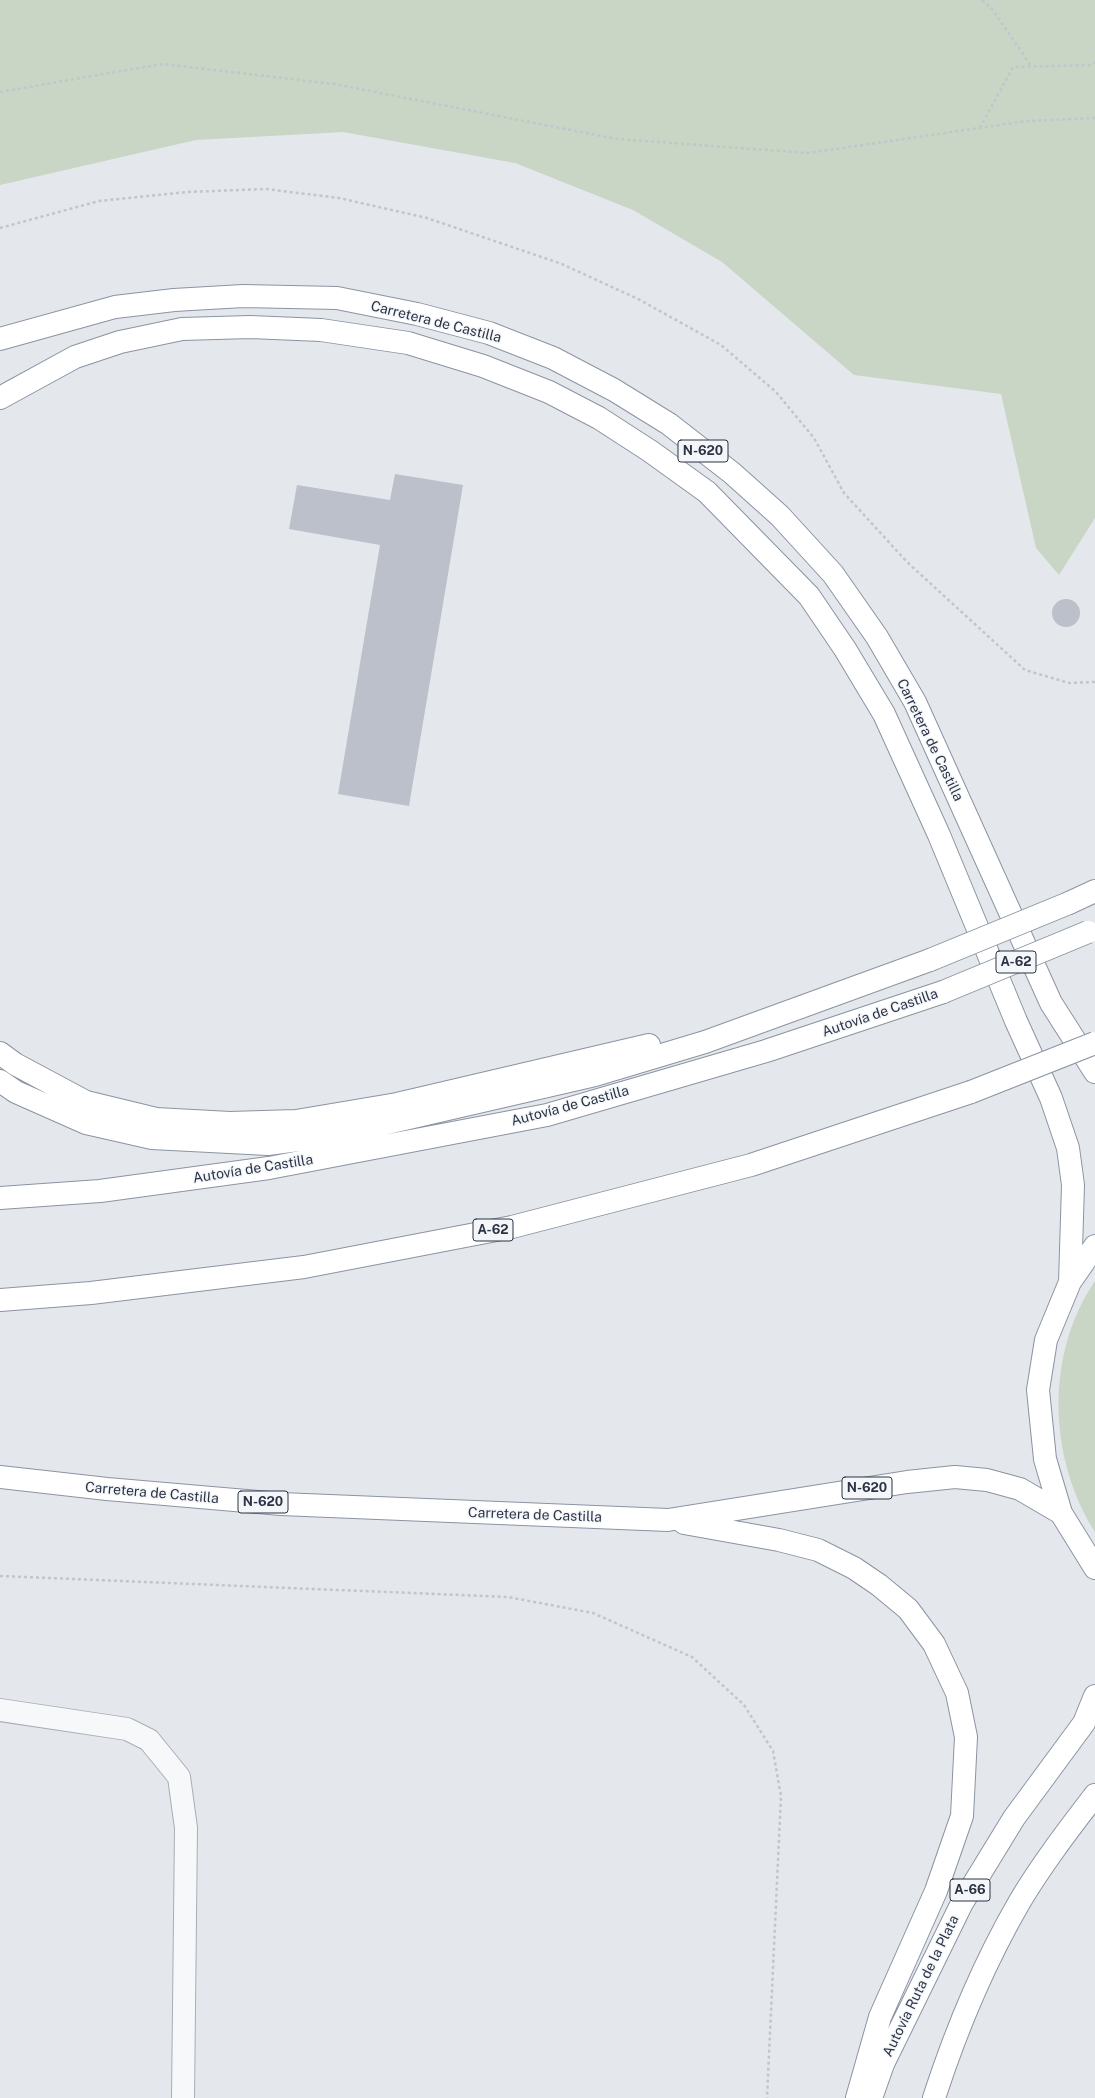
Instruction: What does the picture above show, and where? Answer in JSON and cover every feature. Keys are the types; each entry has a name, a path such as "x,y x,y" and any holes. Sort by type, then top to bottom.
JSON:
{"highway":[{"name":"Carretera de Castilla","path":"0,340 115,307 174,300 243,296 337,298 417,314 489,333 553,358 614,390 669,424 732,472 780,516 833,574 877,637 915,702 1051,1003 1095,1072"},
{"path":"0,398 75,357 120,342 182,329 250,327 321,330 408,343 483,366 549,392 599,418 650,451 707,492 810,596 845,649 884,714 907,764 939,835 1016,1021 1051,1098 1068,1148 1073,1185 1070,1282"},
{"path":"0,1081 16,1092 86,1123 152,1138 268,1144 342,1134 595,1075 705,1042 930,960 1095,891"},
{"name":"Autovía de Castilla","path":"0,1198 100,1191 269,1168 547,1115 766,1051 943,992 1092,931"},
{"path":"0,1053 15,1064 86,1102 156,1119 230,1123 296,1121 397,1104 788,1012"},
{"name":"A-62","path":"0,1300 91,1293 304,1267 512,1227 751,1165 971,1092 1095,1043"},
{"name":"N-620","path":"1095,1246 1070,1282 1046,1340 1038,1390 1045,1459 1061,1513 1095,1568"},
{"name":"Carretera de Castilla","path":"0,1477 107,1490 281,1504 668,1520 908,1482 955,1477 987,1480 1020,1490 1061,1513"},
{"path":"668,1520 779,1540 818,1550 854,1568 879,1585 908,1609 934,1644 957,1693 966,1737 962,1816 936,1891 880,2017 857,2098"},
{"name":"Autovía Ruta de la Plata","path":"871,2098 883,2064 962,1903 1014,1818 1084,1723 1095,1696"},
{"path":"934,2098 946,2061 971,1997 1015,1910 1057,1844 1095,1795"}],"street":[{"path":"0,1710 127,1729 149,1740 179,1777 186,1828 183,2098"}],"path":[{"path":"982,0 992,9 1032,66"},
{"path":"980,128 1013,66 1091,65 1095,62"},
{"path":"0,92 162,64 334,84 617,139 808,153 1027,121 1095,118"},
{"path":"0,1576 508,1597 593,1613 692,1657 744,1705 773,1751 776,1766 781,1796 767,2098"}],"green space":[{"path":"0,0 1095,0 1095,518 1059,575 1036,548 1001,394 854,375 722,262 633,210 515,163 343,132 196,140 0,185"},
{"path":"1095,1281 1095,1532 1079,1503 1068,1472 1061,1439 1059,1406 1061,1373 1067,1341 1079,1310"}],"building":[{"path":"395,474 463,485 409,806 338,794 380,545 289,529 297,485 390,500"},
{"path":"1066,599 1076,603 1080,613 1076,623 1066,627 1056,623 1052,613 1056,603"}]}
